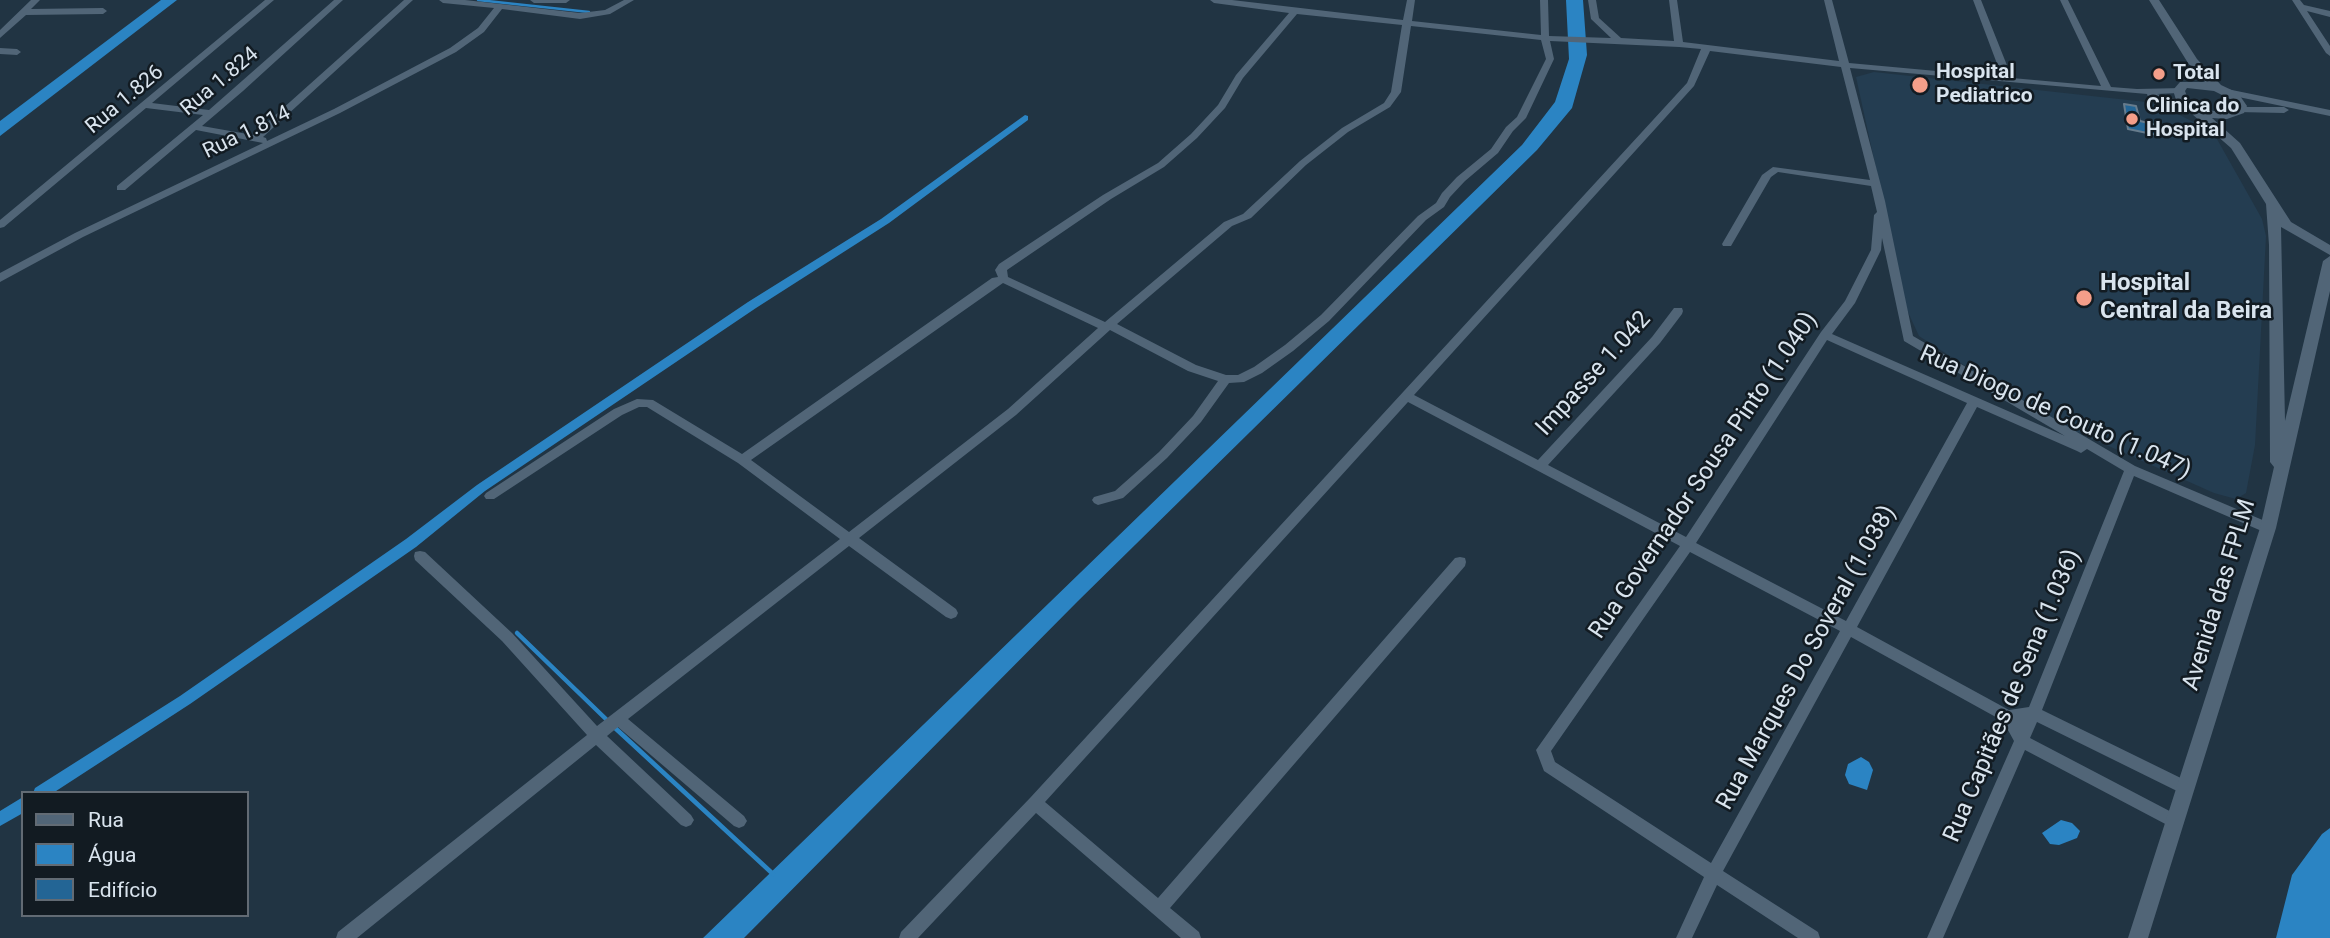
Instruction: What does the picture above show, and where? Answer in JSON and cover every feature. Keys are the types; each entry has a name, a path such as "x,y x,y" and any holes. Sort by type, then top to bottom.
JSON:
{"street":[{"path":"0,35 36,0"},
{"name":"Rua 1.826","path":"0,225 270,0"},
{"name":"Rua 1.824","path":"121,187 212,113 339,0"},
{"path":"256,138 409,0"},
{"path":"446,0 596,16 630,0"},
{"path":"534,0 566,0"},
{"path":"1214,0 1294,12 1545,38 1679,44 1846,65 2107,88 2137,92 2223,116 2239,112 2305,109"},
{"path":"344,938 617,718 1012,412 1228,224 1247,216 1303,163 1345,130 1387,105 1396,92 1411,0"},
{"path":"742,460 996,281 1004,279 1192,368 1226,379 1240,379 1258,370 1325,318 1422,218 1440,205 1461,179 1495,151 1509,129 1521,118 1550,59 1545,38 1545,0"},
{"path":"1592,0 1595,19 1619,41"},
{"path":"1673,0 1679,44"},
{"path":"1828,0 1881,201 1908,338 2131,470"},
{"path":"1977,0 2008,80"},
{"path":"2064,0 2107,88"},
{"path":"2154,0 2173,35 2201,72 2239,101 2236,146"},
{"path":"2298,4 2330,14"},
{"path":"2298,4 2330,52"},
{"name":"Rua 1.814","path":"0,278 79,235 337,111 453,50 481,30 500,6"},
{"path":"24,12 103,11"},
{"path":"1004,279 1000,270 1003,267 1107,197 1161,165 1194,136 1222,106 1238,77 1294,12"},
{"path":"2173,35 2181,60 2182,88 2179,94 2236,146 2272,206 2296,233 2330,251"},
{"path":"907,938 1035,803 1691,84 1706,49"},
{"path":"0,51 17,52"},
{"path":"2137,92 2199,84 2330,113"},
{"path":"146,105 212,113"},
{"path":"194,127 270,142"},
{"path":"1727,244 1768,175 1776,169 1876,184"},
{"name":"Rua Governador Sousa Pinto (1.040)","path":"1714,873 1549,766 1544,750 1689,543 1825,335 1850,303 1876,250 1881,201"},
{"path":"2272,206 2276,257 2278,482"},
{"name":"Avenida das FPLM","path":"2138,938 2268,528 2330,261"},
{"name":"Impasse 1.042","path":"1541,465 1656,340 1678,311"},
{"name":"Rua Diogo de Couto (1.047)","path":"1825,335 2268,528"},
{"path":"1097,500 1119,495 1163,456 1197,419 1226,379"},
{"path":"1405,395 1689,543 2008,717 2022,741 2176,822"},
{"name":"Rua Marques Do Soveral (1.038)","path":"1684,938 1714,873 1974,401"},
{"path":"490,496 618,412 637,404 649,403 742,460 951,613"},
{"name":"Rua Capitães de Sena (1.036)","path":"1934,938 2034,713 2131,470"},
{"path":"420,556 537,667 596,735 686,820"},
{"path":"1160,908 1460,562"},
{"path":"2008,717 2034,713 2186,788"},
{"path":"617,718 739,821"},
{"path":"1035,803 1193,938"},
{"path":"1714,873 1812,938"}],"shaded area":[{"name":"Hospital Central da Beira","path":"1874,72 2146,102 2168,109 2213,132 2262,219 2266,236 2255,445 2246,493 2236,499 2214,493 2066,427 2010,395 1919,336 1907,310 1856,77"}],"water":[{"path":"161,0 177,0 0,136 0,121"},
{"path":"1566,0 1583,0 1587,55 1572,108 1537,150 1078,601 744,938 703,938 1522,145 1555,102 1569,59"},
{"path":"1861,757 1869,762 1873,770 1867,790 1849,784 1845,775 1848,764"},
{"path":"2061,820 2072,823 2080,831 2077,838 2059,845 2050,844 2042,833"},
{"path":"2330,828 2330,938 2276,938 2292,875 2322,834"}],"building":[{"name":"Clinica do Hospital","path":"2124,104 2136,106 2140,121 2156,125 2157,135 2128,129"}],"waterway":[{"path":"478,0 589,12"},
{"path":"43,791 185,700 411,543 481,488 752,305 885,221 1025,118"},
{"path":"517,633 609,722"},
{"path":"614,727 773,874"},
{"path":"0,819 21,805"}],"place":[{"name":"Total","path":"2159,74"},
{"name":"Hospital Pediatrico","path":"1920,85"},
{"name":"Clinica do Hospital","path":"2132,119"},
{"name":"Hospital Central da Beira","path":"2084,298"}]}
